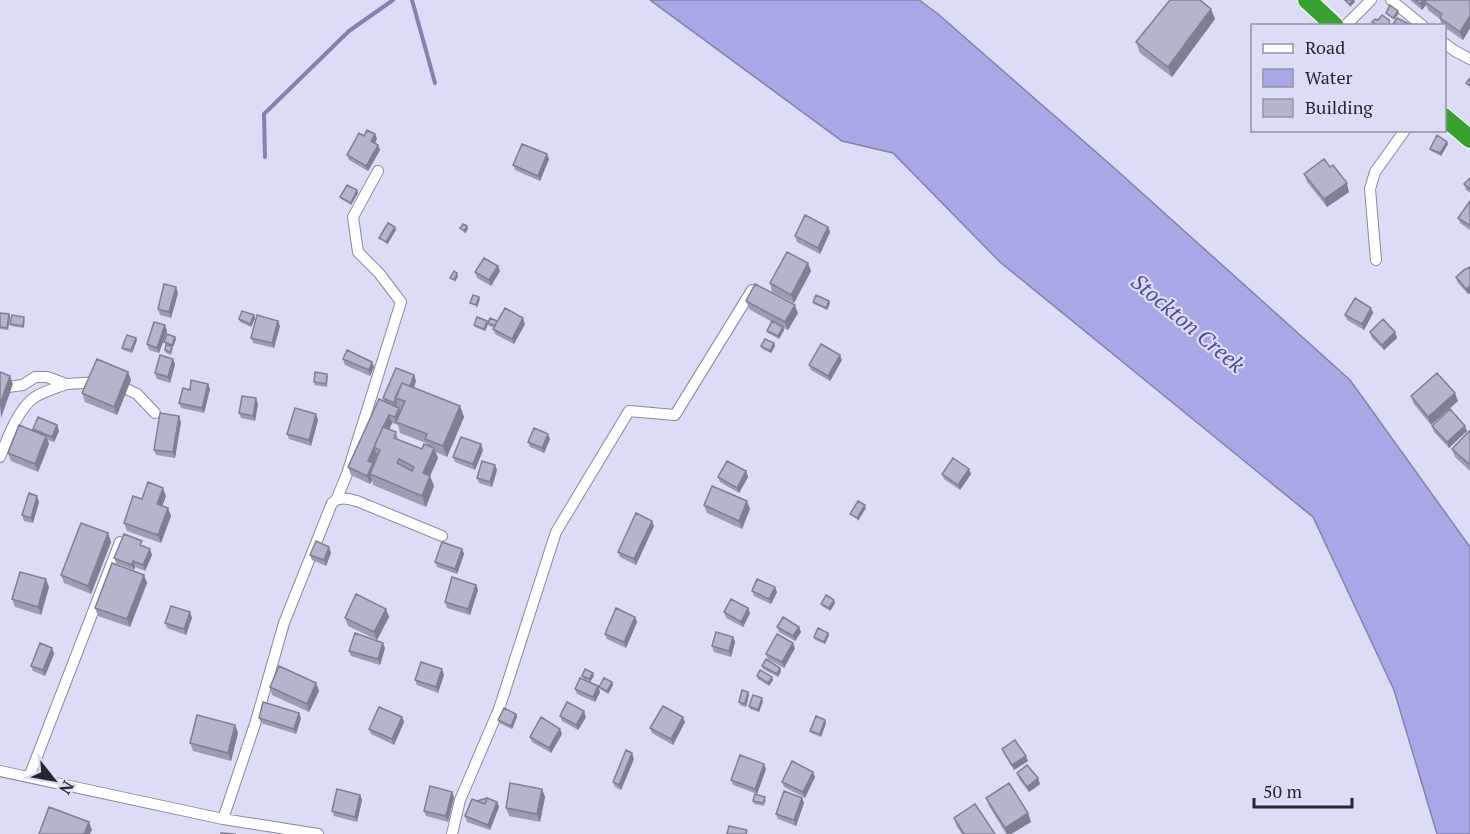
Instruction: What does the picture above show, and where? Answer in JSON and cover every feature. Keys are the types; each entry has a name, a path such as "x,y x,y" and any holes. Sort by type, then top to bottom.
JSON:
{"highway":[{"path":"1307,0 1333,24"},
{"path":"1446,119 1470,139"}],"street":[{"path":"1347,24 1371,0"},
{"path":"1391,0 1421,24"},
{"path":"1446,44 1470,58"},
{"path":"1376,260 1370,189 1375,172 1404,132"},
{"path":"223,819 256,721 284,623 328,510 337,498 347,474 401,302 379,273 358,252 353,217 378,171"},
{"path":"452,834 460,800 499,708 556,532 628,411 675,415 752,290"},
{"path":"0,388 23,385 35,377 47,377 66,384"},
{"path":"0,457 10,433 34,397 66,384 110,382 137,394 155,413"},
{"path":"337,498 357,501 442,536"},
{"path":"30,777 120,542"},
{"path":"0,771 270,830 318,834"}],"water":[{"name":"Stockton Creek","path":"650,0 919,0 1112,166 1350,380 1470,547 1470,834 1437,834 1394,690 1313,517 1000,262 893,153 842,141"}],"building":[{"path":"1170,0 1200,0 1211,9 1168,67 1136,42"},
{"path":"1426,0 1470,0 1470,16 1460,32 1440,18 1442,14 1425,2"},
{"path":"1390,5 1398,11 1393,18 1386,13"},
{"path":"1382,15 1389,20 1390,24 1372,22 1375,19 1378,20"},
{"path":"1397,18 1409,24 1393,24"},
{"path":"367,130 375,134 371,141 378,145 366,166 347,155 359,133 364,136"},
{"path":"1437,135 1447,142 1440,153 1430,149"},
{"path":"522,144 547,154 538,176 513,165"},
{"path":"1324,159 1330,167 1333,165 1347,183 1324,199 1304,174"},
{"path":"1470,178 1470,189 1464,184"},
{"path":"347,185 357,190 351,203 340,197"},
{"path":"1470,201 1470,223 1469,225 1458,218"},
{"path":"805,215 828,227 818,248 795,236"},
{"path":"388,223 395,227 386,242 379,238"},
{"path":"463,224 467,226 464,231 460,228"},
{"path":"787,252 808,263 791,295 770,283"},
{"path":"484,258 498,266 489,280 475,272"},
{"path":"1470,267 1470,286 1466,289 1456,277"},
{"path":"454,271 457,273 454,280 450,278"},
{"path":"164,284 176,287 169,312 158,309"},
{"path":"755,284 795,305 785,322 746,301"},
{"path":"473,295 479,297 476,305 470,303"},
{"path":"816,295 829,301 826,308 813,302"},
{"path":"1355,298 1371,308 1362,324 1345,315"},
{"path":"505,308 523,318 512,339 493,329"},
{"path":"242,311 254,315 250,324 239,319"},
{"path":"0,313 9,314 7,328 0,327"},
{"path":"12,315 24,317 23,326 10,324"},
{"path":"257,315 278,321 272,343 251,338"},
{"path":"477,317 487,321 484,329 474,325"},
{"path":"490,318 497,321 495,326 488,323"},
{"path":"1383,319 1395,332 1382,345 1370,332"},
{"path":"772,321 783,327 778,336 767,331"},
{"path":"154,322 165,325 157,348 147,344"},
{"path":"167,334 175,337 172,345 164,342"},
{"path":"127,335 136,338 131,350 122,348"},
{"path":"765,339 774,343 770,351 761,346"},
{"path":"821,344 840,355 828,376 809,365"},
{"path":"166,345 172,346 170,352 165,350"},
{"path":"347,350 372,362 369,370 343,359"},
{"path":"160,355 173,359 168,377 155,373"},
{"path":"97,359 128,372 114,407 82,393"},
{"path":"396,368 414,375 410,386 402,383 394,403 383,398"},
{"path":"0,372 10,376 0,404"},
{"path":"315,372 327,374 326,384 314,382"},
{"path":"1437,373 1455,393 1428,417 1411,396"},
{"path":"191,380 208,384 202,408 179,403 183,388 190,390"},
{"path":"402,383 460,406 443,446 425,439 427,434 396,422 405,401 395,398"},
{"path":"242,396 256,398 253,416 239,413"},
{"path":"379,399 399,408 395,417 389,415 383,427 368,461 373,463 367,476 348,467"},
{"path":"295,408 316,414 309,440 287,434"},
{"path":"1450,409 1465,426 1447,442 1432,426"},
{"path":"160,413 179,416 173,452 154,450"},
{"path":"38,417 57,425 52,437 33,429"},
{"path":"19,425 46,436 35,464 8,453"},
{"path":"383,427 396,432 394,438 422,449 424,444 434,448 423,473 430,476 422,496 370,474 380,450 374,447","holes":["399,459 414,467 412,471 397,463"]},
{"path":"534,428 548,434 542,448 528,442"},
{"path":"1470,432 1470,465 1452,449"},
{"path":"461,437 481,444 473,464 453,457"},
{"path":"953,458 969,469 958,485 942,474"},
{"path":"482,461 495,465 490,482 477,478"},
{"path":"727,461 746,471 737,488 718,477"},
{"path":"148,482 163,488 157,504 168,508 158,535 124,523 133,496 142,499"},
{"path":"712,486 747,501 739,521 704,505"},
{"path":"29,493 37,496 31,518 22,515"},
{"path":"858,501 865,505 857,518 850,514"},
{"path":"636,513 652,521 634,559 618,552"},
{"path":"81,523 108,533 88,586 61,575"},
{"path":"124,534 142,541 140,545 150,549 143,565 133,561 132,565 114,558"},
{"path":"316,541 329,547 324,560 310,555"},
{"path":"442,542 462,549 455,569 435,562"},
{"path":"112,563 144,575 127,619 95,608"},
{"path":"20,572 46,579 38,607 12,599"},
{"path":"452,577 476,585 468,609 445,602"},
{"path":"757,579 775,587 769,599 752,591"},
{"path":"356,594 386,609 374,632 345,618"},
{"path":"826,595 834,600 829,608 821,604"},
{"path":"731,599 748,608 741,622 724,612"},
{"path":"171,606 190,612 184,629 165,623"},
{"path":"616,608 635,617 624,642 605,634"},
{"path":"783,617 799,627 793,636 777,627"},
{"path":"818,628 828,633 824,642 814,637"},
{"path":"716,632 733,637 729,651 712,646"},
{"path":"355,633 383,643 378,659 349,651"},
{"path":"777,634 793,643 782,662 766,654"},
{"path":"40,643 52,648 43,670 31,666"},
{"path":"766,659 780,668 777,674 762,666"},
{"path":"421,662 442,669 436,687 415,680"},
{"path":"279,666 316,683 307,704 270,687"},
{"path":"585,669 593,673 589,679 582,676"},
{"path":"760,670 772,677 768,683 757,676"},
{"path":"580,678 598,686 593,697 575,689"},
{"path":"604,678 612,682 607,691 599,687"},
{"path":"742,690 748,692 745,704 739,702"},
{"path":"753,695 762,698 758,710 749,706"},
{"path":"263,702 299,713 294,729 259,718"},
{"path":"567,702 584,711 576,725 560,716"},
{"path":"663,706 683,717 671,739 650,728"},
{"path":"379,707 402,717 392,739 369,729"},
{"path":"504,708 516,714 511,726 498,720"},
{"path":"197,715 235,725 228,753 190,743"},
{"path":"816,716 825,720 820,734 810,731"},
{"path":"541,717 560,729 549,748 530,737"},
{"path":"1015,740 1026,756 1012,765 1002,749"},
{"path":"626,750 632,753 619,785 613,782"},
{"path":"740,755 764,764 755,789 731,780"},
{"path":"792,761 813,772 803,792 782,782"},
{"path":"1027,765 1038,778 1027,787 1017,773"},
{"path":"510,783 542,789 537,814 506,808"},
{"path":"1009,783 1028,813 1005,828 986,798"},
{"path":"430,786 452,792 446,816 424,811"},
{"path":"337,789 360,795 355,817 332,811"},
{"path":"784,791 802,798 794,820 776,814"},
{"path":"755,794 765,797 763,803 753,801"},
{"path":"487,798 497,802 488,825 465,816 472,799 485,804"},
{"path":"487,798 485,804 477,801"},
{"path":"975,804 995,834 964,834 954,818"},
{"path":"49,807 89,822 84,834 39,834"},
{"path":"729,826 747,830 746,834 727,834"}],"waterway":[{"path":"265,157 264,114 349,31 393,0"},
{"path":"412,0 435,83"}]}
